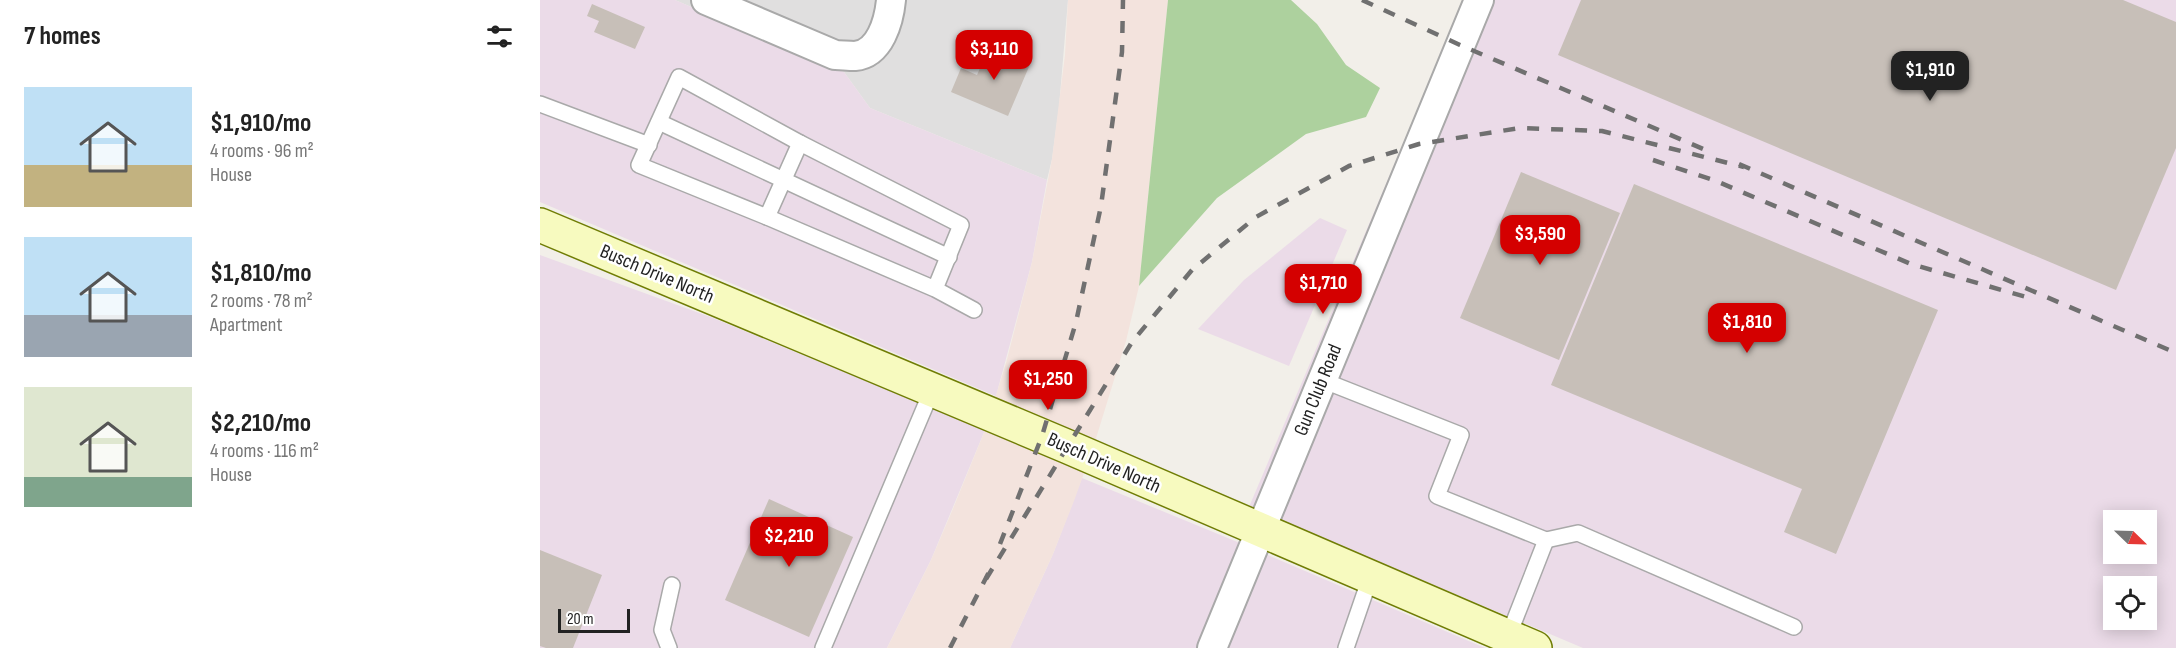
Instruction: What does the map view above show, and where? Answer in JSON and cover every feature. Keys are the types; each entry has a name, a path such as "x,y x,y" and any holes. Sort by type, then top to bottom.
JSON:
{"street":[{"path":"706,0 835,55 857,56 869,51 881,38 890,13 891,0"},
{"name":"Gun Club Road","path":"1212,648 1479,0"},
{"name":"Busch Drive North","path":"540,225 1521,642"}],"lane":[{"path":"935,289 961,225 800,143 679,77 639,165 935,289 974,310"},
{"path":"540,104 649,145"},
{"path":"659,122 949,257"},
{"path":"767,217 800,143"},
{"path":"1322,380 1461,435 1437,496 1546,540 1578,533 1794,627"},
{"path":"823,648 932,390"},
{"path":"1521,642 1546,540"},
{"path":"1346,648 1370,578"},
{"path":"669,648 663,630 672,585"}],"shaded area":[{"path":"540,0 675,0 844,72 870,108 1047,180 1032,262 996,396 540,202"},
{"path":"675,0 1068,0 1059,107 1047,180 870,108 844,72"},
{"path":"1068,0 1168,0 1139,286 1126,341 1074,501 1053,554 1010,648 887,648 931,560 952,511 985,430 1006,363 1032,262 1052,159 1065,55"},
{"path":"1464,0 2176,0 2176,648 1583,648 1249,507"},
{"path":"1320,218 1347,230 1289,366 1198,329 1244,280"},
{"path":"540,255 713,318 985,430 931,560 887,648 540,648"},
{"path":"1082,478 1485,648 1010,648 1053,554"}],"green space":[{"path":"1168,0 1291,0 1317,24 1346,65 1380,88 1366,117 1306,134 1217,198 1139,286"}],"building":[{"path":"1581,0 2123,0 2176,22 2176,148 2116,290 1558,55"},
{"path":"592,4 645,27 635,49 594,32 599,21 587,16"},
{"path":"990,45 1031,62 1008,116 951,92 961,68 977,75"},
{"path":"1521,172 1620,213 1559,360 1460,318"},
{"path":"1634,184 1938,310 1836,554 1784,532 1802,489 1551,385"},
{"path":"769,499 853,537 809,637 725,600"},
{"path":"540,550 602,575 573,648 540,646"}],"railway":[{"path":"1000,544 1042,436 1076,322 1101,206 1122,52 1123,0"},
{"path":"1362,0 1460,45 1708,151"},
{"path":"986,579 1132,342 1192,270 1256,217 1349,166 1419,144 1520,128 1602,131 1744,167"},
{"path":"1653,160 1716,181 1911,264 2033,299"},
{"path":"1739,164 2176,353"},
{"path":"950,648 989,572"}]}
